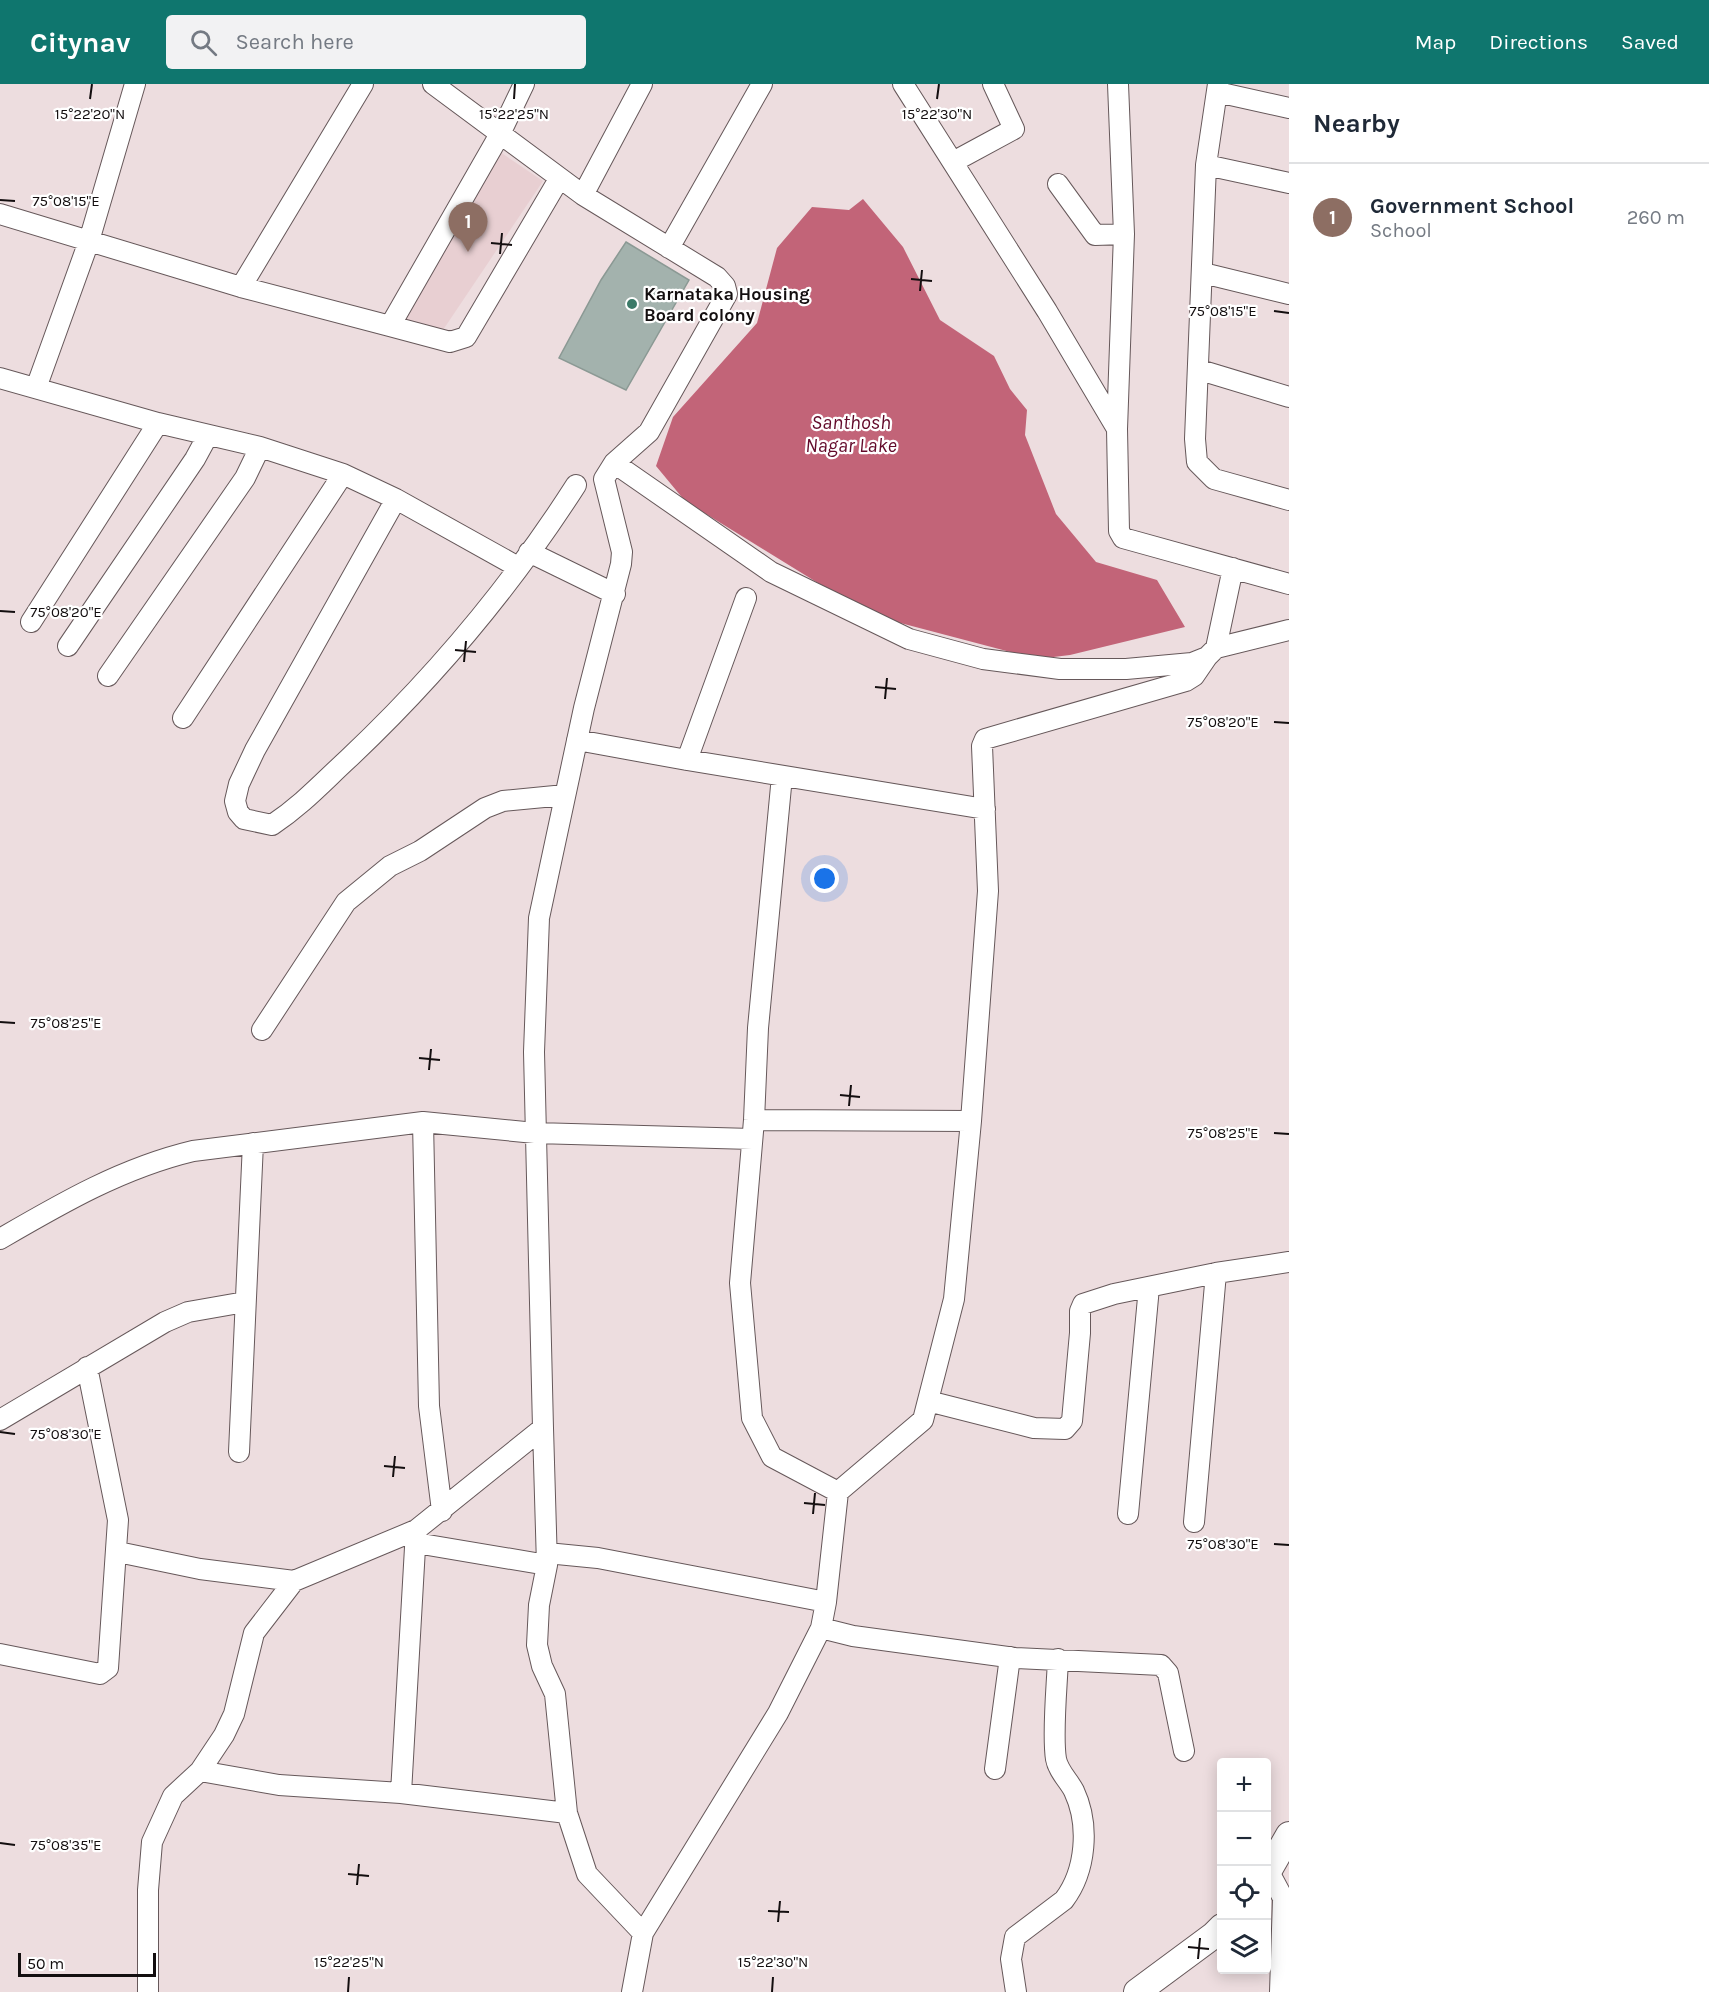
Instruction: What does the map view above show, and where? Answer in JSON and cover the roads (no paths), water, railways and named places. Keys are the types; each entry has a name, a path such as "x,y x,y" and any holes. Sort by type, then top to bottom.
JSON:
{"street":[{"path":"241,287 363,84"},
{"path":"433,84 559,179 717,277 725,286 727,294 649,432 614,463 604,479 622,552 615,594 577,740 539,918 535,982 535,1133 547,1559 539,1605 537,1645 542,1666 555,1694 567,1814 587,1874 643,1933"},
{"path":"390,327 500,134 524,84"},
{"path":"583,195 642,84"},
{"path":"669,248 762,84"},
{"path":"903,84 1047,311 1117,429"},
{"path":"953,162 1014,129 993,84"},
{"path":"1118,84 1124,234 1117,429 1119,531 1123,538 1289,584"},
{"path":"36,388 89,241 132,85"},
{"path":"1289,108 1217,88 1206,165 1200,370 1195,439 1197,462 1214,479 1289,500"},
{"path":"1206,165 1289,183"},
{"path":"0,213 241,287 450,342 466,337 559,179"},
{"path":"1058,184 1095,235 1124,234"},
{"path":"1203,273 1289,294"},
{"path":"1200,370 1289,397"},
{"path":"0,378 158,423 260,447 343,474 523,560 615,594"},
{"path":"31,622 158,423"},
{"path":"68,646 195,459 208,435"},
{"path":"108,675 245,478 260,447"},
{"path":"614,463 771,572 909,639 983,659 1060,669 1126,669 1192,663 1212,652 1289,630"},
{"path":"183,718 343,474"},
{"path":"396,499 255,750 235,801 238,812 244,819 272,825 300,807 380,729 461,641 547,531 576,485"},
{"path":"632,1992 643,1933 778,1713 821,1628 838,1492 923,1420 954,1299 971,1121 988,891 982,746 985,739 1186,681 1194,676 1212,652 1233,568"},
{"path":"687,760 746,598"},
{"path":"577,740 985,809"},
{"path":"782,776 758,1028 753,1129 740,1283 752,1418 772,1457 838,1492"},
{"path":"262,1030 346,902 390,866 420,851 484,808 503,801 565,795"},
{"path":"0,1239 80,1192 162,1158 254,1143 423,1122 535,1133 753,1129 971,1121"},
{"path":"423,1122 429,1406 442,1511"},
{"path":"239,1452 254,1143"},
{"path":"928,1401 1034,1428 1063,1430 1068,1428 1076,1384 1081,1307 1089,1301 1216,1273 1289,1262"},
{"path":"1194,1522 1216,1273"},
{"path":"1128,1514 1149,1287"},
{"path":"0,1420 165,1322 188,1312 245,1302"},
{"path":"0,1654 100,1674 105,1673 108,1668 118,1552 118,1520 87,1367"},
{"path":"118,1552 200,1569 294,1581 416,1537 442,1511 543,1428"},
{"path":"416,1537 547,1559 598,1558 826,1602"},
{"path":"401,1793 416,1537"},
{"path":"148,1992 147,1890 152,1842 173,1796 200,1771 234,1714 254,1633 294,1581"},
{"path":"821,1628 853,1636 1010,1657 1164,1667 1184,1751"},
{"path":"995,1769 1010,1657"},
{"path":"1017,1992 1011,1959 1016,1937 1064,1900 1070,1892 1084,1845 1084,1834 1075,1793 1056,1758 1058,1659"},
{"path":"200,1771 279,1785 401,1793 567,1814"},
{"path":"1271,1868 1289,1836"},
{"path":"1271,1878 1283,1898 1285,1929 1280,1992"},
{"path":"1137,1992 1217,1932"}],"water":[{"name":"Santhosh Nagar Lake","path":"863,199 903,247 940,320 994,356 1010,389 1027,410 1025,435 1056,514 1096,562 1157,580 1185,627 1070,655 1037,659 889,620 852,604 685,501 656,466 673,417 757,323 777,248 812,207 849,210"}],"place":[{"name":"Government School","path":"468,252"},
{"name":"Karnataka Housing Board colony","path":"632,304"}]}
